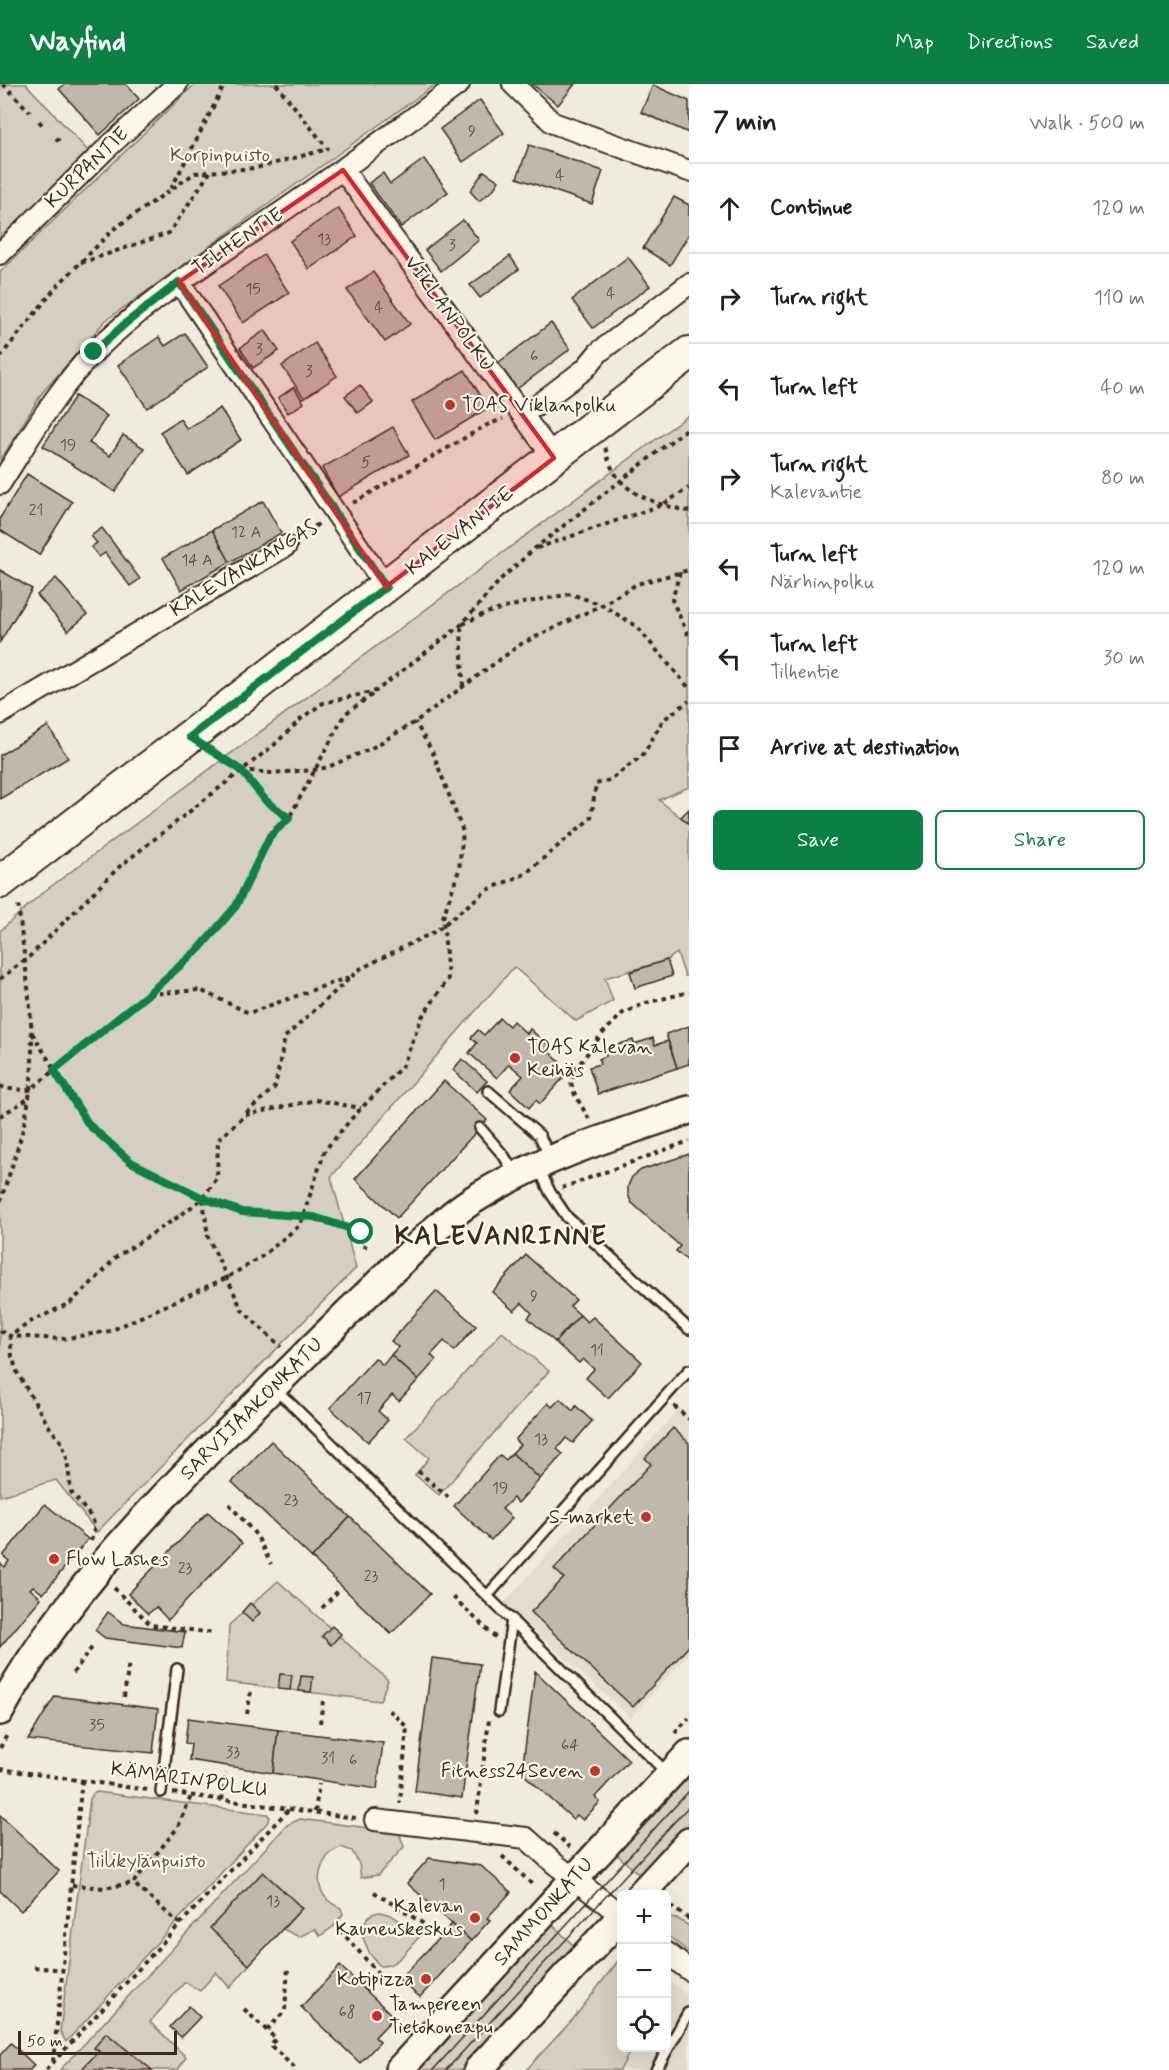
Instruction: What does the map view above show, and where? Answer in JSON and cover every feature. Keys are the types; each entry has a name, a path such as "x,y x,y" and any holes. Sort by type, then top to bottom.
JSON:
{"main road":[{"name":"KALEVANTIE","path":"9,890 190,737 689,353"}],"street":[{"name":"KURPANTIE","path":"0,255 106,148 177,84"},
{"name":"TILHENTIE","path":"0,484 46,413 94,352 126,323 179,282 343,170 459,84"},
{"path":"513,84 553,123 689,171"},
{"name":"VIKLANPOLKU","path":"343,170 554,458"},
{"path":"179,282 386,587"},
{"path":"521,412 536,405 585,369 599,352 689,284"},
{"name":"KALEVANKANGAS","path":"0,714 286,546"},
{"name":"SARVIJAAKONKATU","path":"0,1711 30,1660 97,1571 174,1487 272,1388 440,1225 480,1195 535,1167 603,1138 689,1110"},
{"name":"SAMMONKATU","path":"399,2070 584,1887 669,1775 689,1754"},
{"path":"375,1820 526,1838 617,1913"},
{"path":"645,1890 689,1842"},
{"path":"478,2070 617,1920"},
{"path":"671,1956 689,1970"}],"lane":[{"path":"488,1091 539,1135 535,1167 567,1217 689,1329"},
{"path":"480,1128 504,1156 535,1167"},
{"path":"487,1596 689,1370"},
{"path":"272,1388 296,1408 669,1775"},
{"path":"495,1712 512,1619"},
{"path":"161,1791 177,1669"},
{"path":"656,2070 689,2013"}],"path":[{"path":"3,84 30,112"},
{"path":"171,190 225,84"},
{"path":"276,84 343,170"},
{"path":"39,121 44,127"},
{"path":"56,138 62,144"},
{"path":"0,357 57,286 115,228 195,173 256,168 328,149"},
{"path":"80,263 169,233 210,172"},
{"name":"KALEVANKANGAS","path":"286,546 334,513 487,425 521,412"},
{"path":"0,1086 8,1089 30,1090 148,994 200,948 236,906 270,836 289,818 345,714 460,625 502,578 534,549 689,427"},
{"path":"606,449 609,462 620,480 640,496 662,506 689,510"},
{"path":"534,549 662,506 689,488"},
{"path":"241,770 271,773 314,770 328,767 370,749 415,722 521,644 602,605 637,584 689,570"},
{"path":"680,571 672,600 689,638"},
{"path":"460,625 486,613 571,594 602,605 636,626 689,688"},
{"path":"460,625 463,686"},
{"path":"0,979 24,961 119,867 274,745 302,718 323,703 376,692"},
{"path":"10,1336 32,1321 70,1303 102,1274 115,1258 203,1198 217,1178 218,1140 275,1087 285,1037 360,969 436,931 487,890 525,874 591,818 596,784 610,780 643,755 663,720 689,701"},
{"path":"0,1331 10,1336 61,1339 110,1331 228,1277 261,1257 300,1225 325,1150 403,1065 422,1017 448,979 443,917 459,870 463,832 433,753 415,722"},
{"path":"190,737 241,770 266,801 289,818"},
{"path":"0,1202 14,1160 30,1090 32,1033 24,961 9,890"},
{"path":"148,994 200,990 249,1013 351,976"},
{"path":"589,1119 571,1083 575,1070 601,1035 623,1013 646,1003 689,992"},
{"path":"32,1033 89,1125 131,1162 203,1198 242,1212 314,1217 361,1232 362,1246 370,1247"},
{"path":"0,1116 28,1099"},
{"path":"245,1115 316,1100 362,1108"},
{"path":"601,1174 689,1141"},
{"path":"203,1198 208,1237 242,1310 285,1350"},
{"path":"10,1336 12,1357 18,1374 48,1425 62,1443 67,1458 71,1492 93,1518 95,1526 91,1543"},
{"path":"418,1471 448,1497"},
{"path":"229,1504 257,1536 271,1564"},
{"path":"111,1584 151,1624 214,1633"},
{"path":"322,1608 338,1591"},
{"path":"453,1597 500,1642"},
{"path":"73,1673 93,1646"},
{"path":"124,1697 129,1662"},
{"path":"247,1714 251,1692"},
{"path":"320,1723 323,1701"},
{"path":"389,1710 407,1727 400,1802 410,1803"},
{"path":"477,1812 495,1712"},
{"name":"KÄMÄRINPOLKU","path":"0,1769 375,1820"},
{"path":"222,1800 226,1773"},
{"path":"53,2062 82,1780"},
{"path":"315,1812 319,1784"},
{"path":"72,1885 104,1888 132,1883 178,1827 191,1796"},
{"path":"46,2070 289,1809"},
{"path":"470,1812 488,1814"},
{"path":"548,1827 570,1847"},
{"path":"492,1854 501,1855 534,1886"},
{"path":"132,1883 180,1924"},
{"path":"374,1892 427,1926"},
{"path":"671,1906 689,1919"},
{"path":"339,1930 378,1973"},
{"path":"34,1966 63,1971"},
{"path":"267,2030 285,2011 288,1966"},
{"path":"244,2009 276,2038 270,2045 297,2070"}],"highlighted area":[{"path":"343,170 554,458 386,587 179,282"}],"shaded area":[{"name":"S-market","path":"680,1408 689,1416 689,1653 631,1718 504,1603"},
{"path":"671,1983 689,1997 689,2070 621,2070 631,2052 671,2052"}],"green space":[{"path":"0,84 26,84 91,154 0,245"},
{"name":"Korpinpuisto","path":"195,84 436,84 105,321 42,393 0,461 0,272"},
{"path":"689,415 689,787 659,800 689,824 689,975 685,976 677,953 667,960 605,978 613,1001 576,1021 514,967 331,1177 356,1268 97,1532 56,1480 0,1496 0,931 42,893"},
{"path":"502,1332 549,1371 439,1495 415,1475 429,1458 406,1438"},
{"path":"278,1581 388,1680 380,1701 226,1682 229,1625"},
{"path":"689,1772 689,1830 643,1878 614,1852"},
{"name":"Tiilikylänpuisto","path":"97,1792 267,1814 270,1817 267,1823 66,2042 60,2031 90,1799"},
{"path":"300,1819 399,1832 404,1847 378,1875 361,1878 359,1864 352,1851 341,1847 329,1854 321,1869 319,1883 324,1895 334,1905 341,1908 343,1914 333,1927 320,1936 315,1929 299,1937 283,1929 302,1908 263,1872 211,1928 249,1965 230,1988 216,1972 200,1991 185,1982 150,2022 186,2057 178,2070 152,2070 106,2033 95,2047 99,2051 81,2070 60,2070 287,1825"},
{"path":"380,1912 391,1915 421,1935 398,1960 380,1966 370,1954 361,1933 369,1916"},
{"path":"671,1918 678,1919 689,1926 689,1952 671,1938"},
{"path":"548,1920 579,1951 470,2070 408,2070"},
{"path":"617,1962 617,2052 630,2052 620,2070 526,2070 574,2018"}],"building":[{"path":"65,84 126,84 139,99 100,135 59,89"},
{"path":"532,84 575,84 558,105"},
{"path":"653,85 689,101 689,133 641,112"},
{"path":"480,100 504,133 463,162 440,129"},
{"path":"529,145 603,171 592,204 517,178"},
{"path":"424,159 448,192 401,227 369,183 383,173 390,184"},
{"path":"484,171 499,181 493,190 479,201 470,191"},
{"path":"674,197 689,205 689,234 670,265 643,248"},
{"path":"338,208 357,236 309,269 290,241"},
{"path":"463,220 479,240 441,271 425,250"},
{"path":"264,255 289,293 243,323 218,286"},
{"path":"510,256 519,269 480,298 470,285"},
{"path":"628,257 650,286 593,328 572,300"},
{"path":"373,272 410,324 385,342 347,290"},
{"path":"551,323 570,349 517,389 498,363"},
{"path":"265,330 279,351 253,368 240,348"},
{"path":"185,333 208,367 147,408 118,365 159,337 165,346"},
{"path":"315,343 337,376 304,398 282,366"},
{"name":"TOAS Viklanpolku","path":"465,370 488,408 435,440 412,402"},
{"path":"360,385 373,402 358,413 345,396"},
{"path":"294,387 304,403 288,413 278,398"},
{"path":"75,396 107,416 89,443 110,456 123,435 144,448 115,492 43,446"},
{"path":"220,408 241,440 188,475 160,432 180,419 187,429"},
{"path":"393,427 409,455 338,497 322,468"},
{"path":"27,474 72,502 39,555 0,530 0,518"},
{"path":"263,501 281,533 230,562 212,530"},
{"path":"102,528 140,579 130,586 105,553 99,557 91,547 97,543 91,536"},
{"path":"212,530 230,562 181,590 163,558"},
{"path":"0,570 32,589 0,642"},
{"path":"56,578 87,615 68,631 37,595"},
{"path":"48,726 68,758 0,799 0,755"},
{"path":"689,809 689,824 681,817"},
{"path":"667,960 672,976 635,988 630,972"},
{"name":"TOAS Kalevan Keihäs","path":"500,1018 509,1026 513,1021 527,1034 530,1029 550,1047 547,1050 561,1063 556,1069 564,1077 540,1104 536,1100 529,1108 510,1090 523,1076 509,1064 497,1078 469,1053 477,1043 471,1038 478,1030 484,1035"},
{"path":"689,1026 689,1064 677,1068 666,1034"},
{"path":"653,1038 655,1045 668,1041 677,1068 598,1094 589,1067 600,1064 599,1059 606,1056 604,1049 633,1040 634,1044"},
{"path":"462,1059 487,1081 477,1092 453,1070"},
{"path":"444,1081 487,1120 397,1218 355,1179"},
{"path":"689,1154 689,1262 676,1251 680,1246 631,1202 628,1186 632,1177 641,1170"},
{"path":"526,1255 576,1300 570,1306 580,1315 555,1342 528,1318 532,1313 522,1303 514,1311 492,1292"},
{"path":"436,1291 476,1326 454,1351 444,1341 431,1355 436,1360 418,1380 391,1355 398,1347 391,1341"},
{"path":"580,1315 587,1322 593,1317 642,1362 608,1398 586,1378 594,1369 583,1359 579,1363 555,1342"},
{"path":"391,1355 418,1380 399,1401 392,1395 378,1411 388,1420 368,1442 330,1408 375,1358 383,1365"},
{"path":"560,1399 573,1411 576,1406 592,1421 573,1443 566,1438 557,1449 563,1454 540,1479 512,1453 520,1445 515,1440 548,1403 552,1407"},
{"name":"S-market","path":"673,1428 689,1443 689,1646 633,1707 531,1612 564,1578 554,1569 651,1464 645,1458"},
{"path":"271,1441 350,1517 312,1558 232,1482"},
{"path":"512,1453 540,1479 518,1503 513,1498 502,1509 512,1518 491,1540 454,1506 500,1455 506,1460"},
{"path":"45,1504 88,1539 43,1594 33,1586 30,1589 41,1598 0,1647 0,1563 5,1567 9,1561 3,1556"},
{"path":"208,1512 242,1543 168,1620 156,1607 148,1614 128,1594"},
{"path":"350,1517 430,1594 391,1634 312,1558"},
{"path":"250,1603 260,1613 252,1622 242,1612"},
{"path":"108,1612 124,1624 185,1632 182,1648 105,1638 95,1630"},
{"path":"332,1626 341,1634 331,1645 322,1636"},
{"path":"432,1658 480,1664 462,1798 415,1791"},
{"path":"535,1671 629,1760 595,1797 600,1802 583,1820 577,1815 573,1819 521,1772 526,1767 523,1764"},
{"path":"280,1674 292,1675 290,1690 278,1689"},
{"path":"301,1676 313,1677 311,1692 299,1691"},
{"path":"55,1696 158,1709 153,1753 28,1740"},
{"path":"188,1718 278,1730 273,1773 189,1760 191,1744 185,1743"},
{"path":"278,1730 383,1743 377,1789 273,1773"},
{"path":"0,1815 59,1871 21,1911 0,1891"},
{"path":"429,1858 481,1866 511,1892 487,1918 490,1920 471,1941 407,1883"},
{"path":"263,1872 302,1908 249,1965 210,1928"},
{"path":"452,1924 471,1941 420,1997 399,1980"},
{"path":"340,1966 394,2017 375,2037 380,2042 360,2063 301,2007"},
{"path":"189,2006 200,2017 181,2037 170,2027"},
{"path":"106,2033 152,2070 81,2070 99,2051 94,2048"},
{"path":"11,2043 34,2065 30,2070 0,2070 0,2055"}],"tram line":[{"path":"433,2070 689,1791"},
{"path":"446,2070 689,1806"}],"place":[{"name":"TOAS Viklanpolku","path":"450,405"},
{"name":"TOAS Kalevan Keihäs","path":"515,1058"},
{"name":"S-market","path":"646,1517"},
{"name":"Flow Lashes","path":"54,1559"},
{"name":"Fitness24Seven","path":"595,1771"},
{"name":"Kalevan Kauneuskeskus","path":"475,1918"},
{"name":"Kotipizza","path":"426,1979"},
{"name":"Tampereen Tietokoneapu","path":"377,2016"}],"district":[{"name":"KALEVANRINNE","path":"501,1237"}],"route":[{"path":"94,352 126,323 179,282 386,587 190,737 241,770 266,801 289,818 270,836 236,906 200,948 148,994 54,1070 89,1125 131,1162 203,1198 242,1212 314,1217 361,1232"}]}
